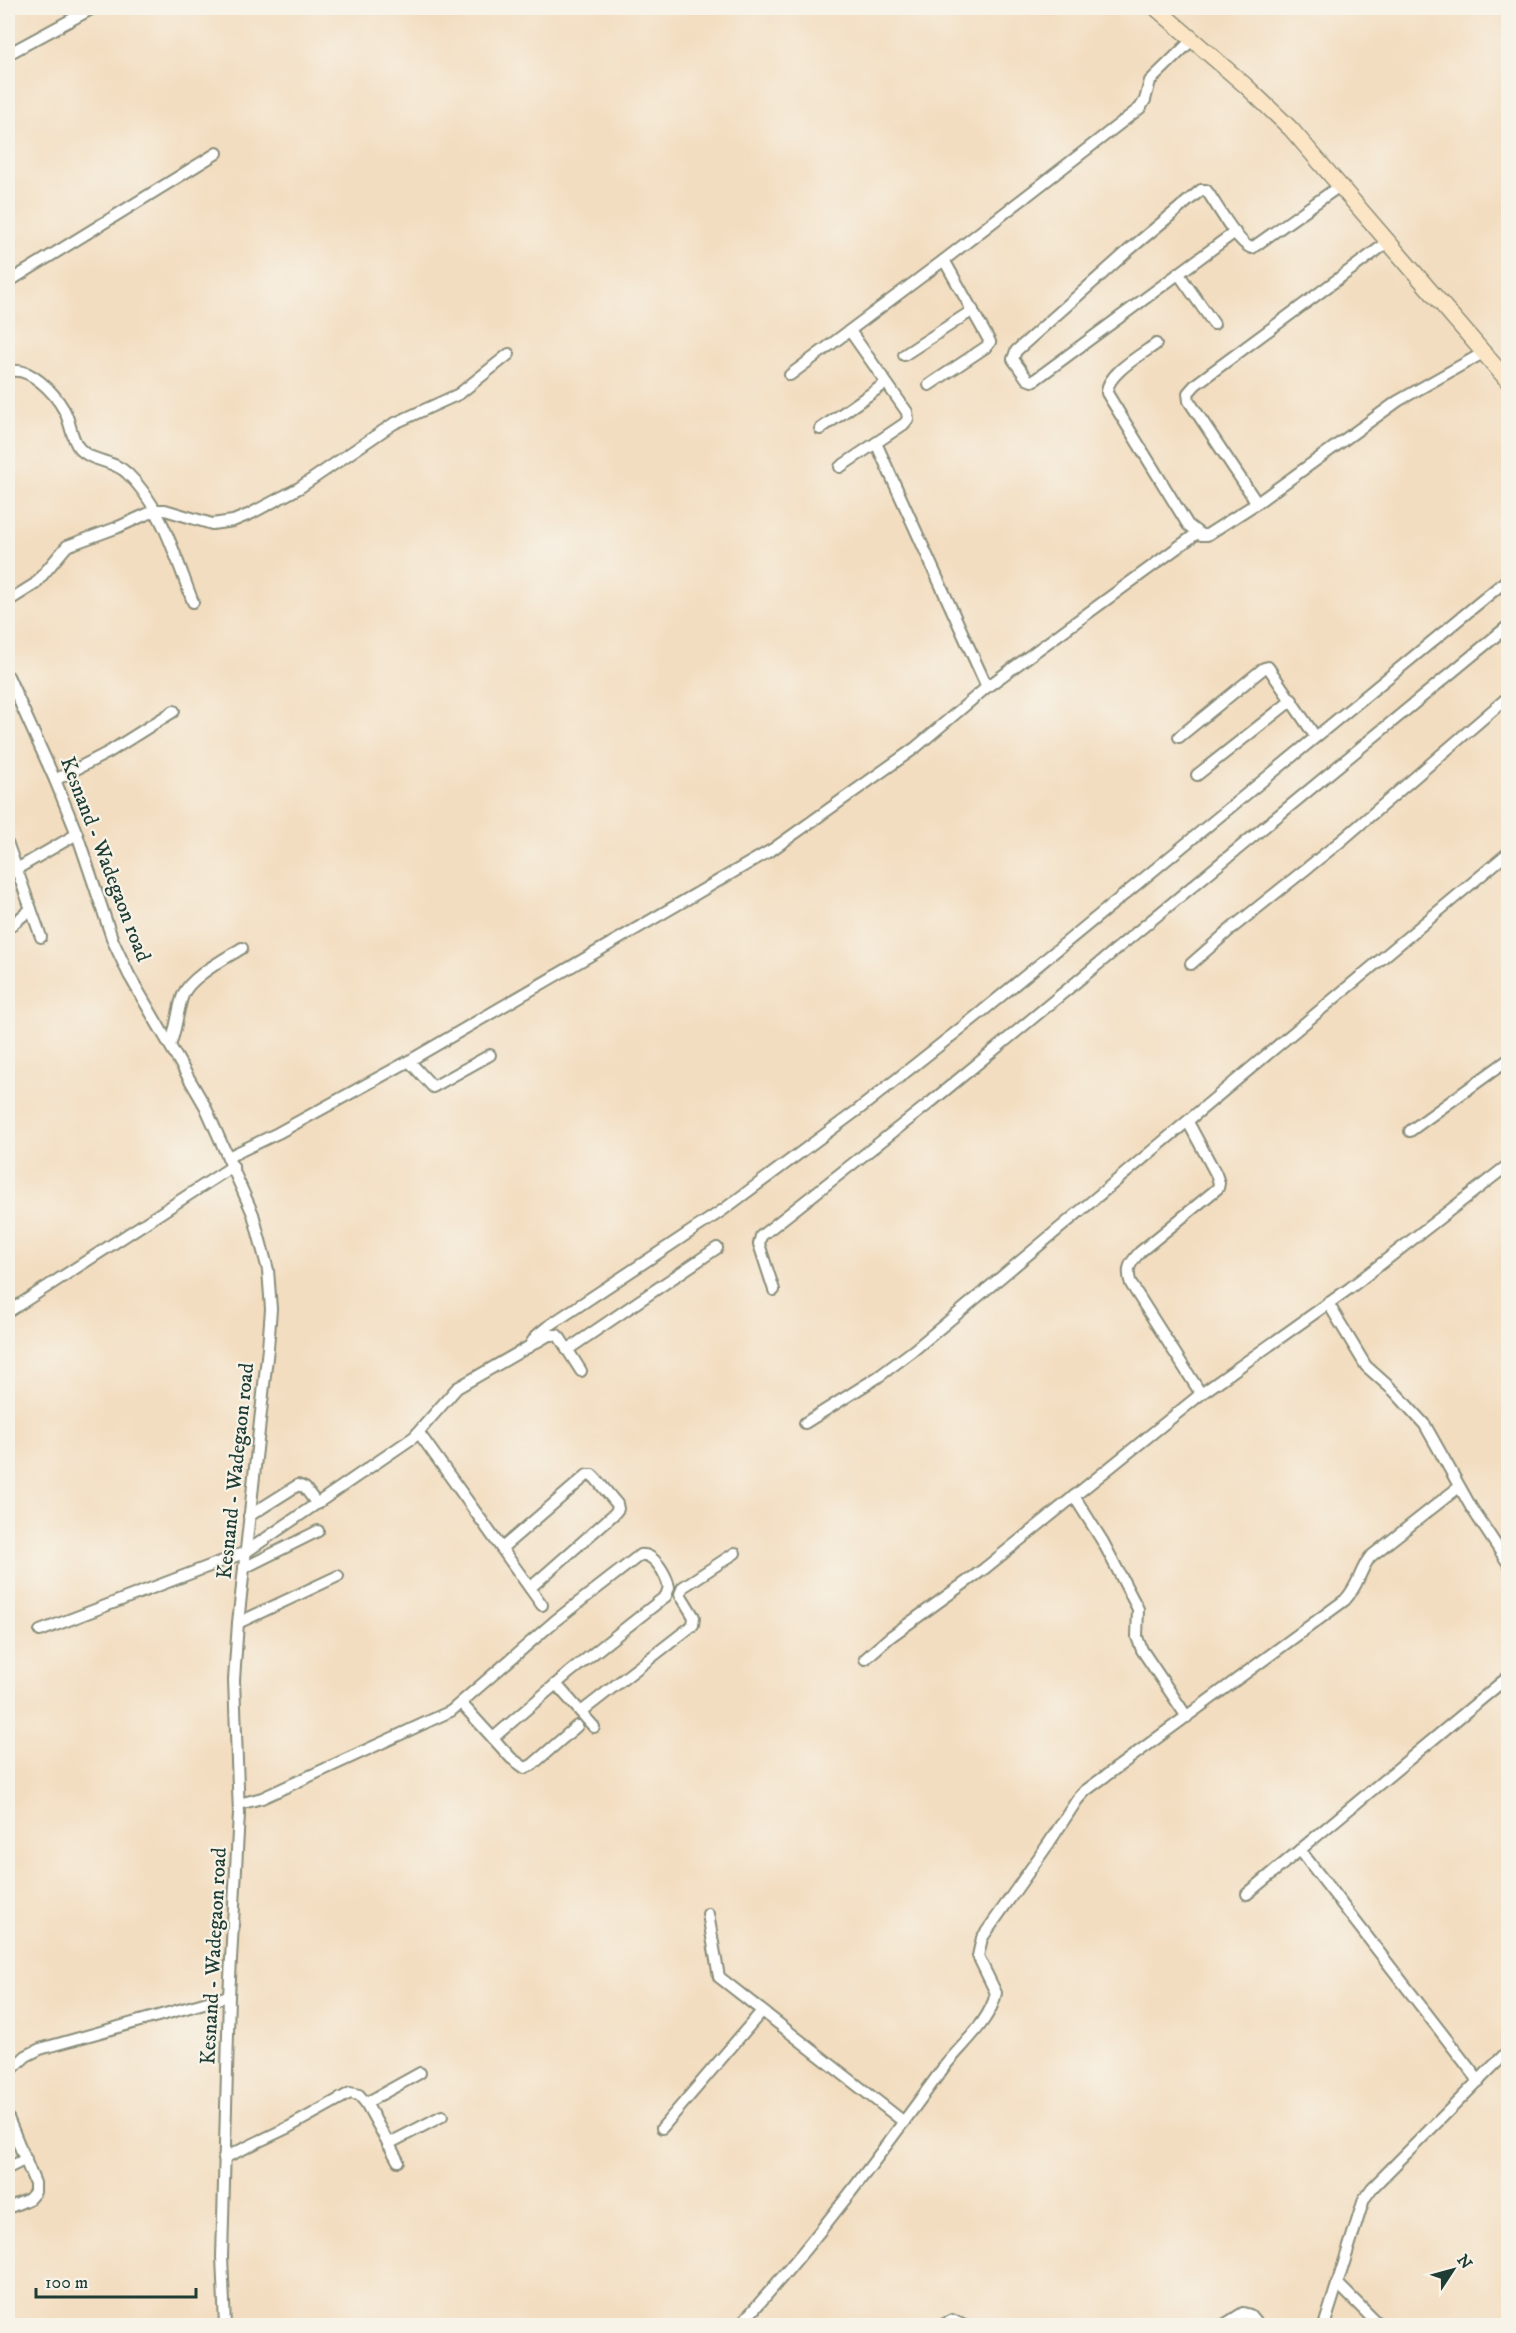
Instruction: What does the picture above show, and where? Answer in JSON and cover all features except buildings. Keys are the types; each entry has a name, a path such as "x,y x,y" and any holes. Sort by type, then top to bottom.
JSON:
{"main road":[{"path":"1156,8 1291,129 1509,381"}],"street":[{"path":"8,54 93,8"},
{"path":"790,375 944,260 1140,108 1146,100 1150,81 1193,39"},
{"path":"8,282 217,153"},
{"path":"1236,232 1036,380 1027,379 1015,362 1013,358 1016,351 1129,250 1201,190 1206,190 1236,232 1246,247 1256,247 1341,185"},
{"path":"1257,503 1189,401 1188,393 1196,384 1388,242"},
{"path":"928,385 988,345 989,340 944,260"},
{"path":"1178,273 1214,324"},
{"path":"904,355 973,310"},
{"path":"840,467 908,419 907,412 850,331"},
{"path":"1156,344 1115,374 1108,384 1107,393 1188,525 1197,534 1207,535 1257,503 1386,409 1483,353"},
{"path":"8,601 35,584 67,546 156,510 165,510 212,524 233,521 250,514 291,493 393,424 464,391 509,354"},
{"path":"8,372 19,370 38,380 64,410 74,441 82,451 123,470 156,510 193,602"},
{"path":"820,429 886,383"},
{"path":"876,443 987,687"},
{"path":"8,1312 231,1161 409,1061 773,849 915,748 987,687 1197,534"},
{"path":"528,1347 547,1327 723,1210 859,1109 979,1014 1509,579"},
{"path":"774,1290 759,1244 761,1236 931,1102 1509,626"},
{"path":"1179,737 1266,667 1271,668 1315,736"},
{"name":"Kesnand - Wadegaon road","path":"8,676 77,834 113,941 129,975 205,1106 231,1161 262,1244 268,1269 272,1309 238,1623 234,1680 239,1804 229,1996 224,2158 222,2257 225,2325"},
{"path":"1191,964 1232,928 1341,841 1509,698"},
{"path":"1197,775 1292,700"},
{"path":"55,780 109,752 174,711"},
{"path":"12,871 77,834"},
{"path":"8,845 12,871 31,909 41,937"},
{"path":"805,1423 878,1377 914,1350 1509,853"},
{"path":"8,928 31,909"},
{"path":"170,1045 177,1026 180,1003 188,987 242,948"},
{"path":"409,1061 434,1087 490,1055"},
{"path":"1410,1131 1509,1060"},
{"path":"1188,1122 1216,1174 1218,1188 1140,1252 1127,1270 1131,1284 1201,1394"},
{"path":"865,1659 890,1637 984,1569 1201,1394 1328,1303 1509,1165"},
{"path":"567,1350 717,1248"},
{"path":"1328,1303 1366,1366 1401,1398 1425,1425 1460,1487 1509,1563"},
{"path":"40,1631 246,1552 419,1433 457,1388 553,1334 560,1338 581,1371"},
{"path":"419,1433 542,1605"},
{"path":"502,1548 587,1475 592,1475 617,1504 618,1509 615,1514 530,1588"},
{"path":"249,1516 298,1485 305,1488 317,1504"},
{"path":"740,2325 829,2221 946,2065 991,2010 996,1993 978,1956 982,1938 1077,1800 1085,1791 1345,1600 1358,1585 1365,1564 1370,1557 1460,1487"},
{"path":"1074,1496 1138,1609 1140,1616 1137,1637 1142,1650 1187,1716"},
{"path":"244,1568 318,1531"},
{"path":"581,1712 693,1625 694,1617 680,1594 681,1590 735,1553"},
{"path":"239,1804 262,1798 451,1711 556,1620 640,1555 646,1554 652,1558 667,1580 666,1596 493,1738"},
{"path":"238,1623 338,1576"},
{"path":"668,1590 681,1590"},
{"path":"1247,1894 1509,1677"},
{"path":"556,1684 594,1727"},
{"path":"461,1703 512,1758 525,1768 532,1765 577,1726"},
{"path":"1300,1850 1479,2081"},
{"path":"708,1914 719,1977 904,2122"},
{"path":"8,2073 26,2056 40,2049 229,1996"},
{"path":"662,2128 762,2011"},
{"path":"1324,2325 1364,2199 1368,2193 1509,2051"},
{"path":"366,2103 420,2073"},
{"path":"224,2158 289,2127 350,2093 359,2095 366,2103 398,2161"},
{"path":"388,2144 442,2116"},
{"path":"8,2118 35,2183 35,2192 29,2199 8,2208"},
{"path":"8,2168 26,2159"},
{"path":"1337,2283 1380,2325"},
{"path":"1222,2325 1243,2313 1250,2314 1259,2325"},
{"path":"941,2325 952,2320 965,2325"}]}
